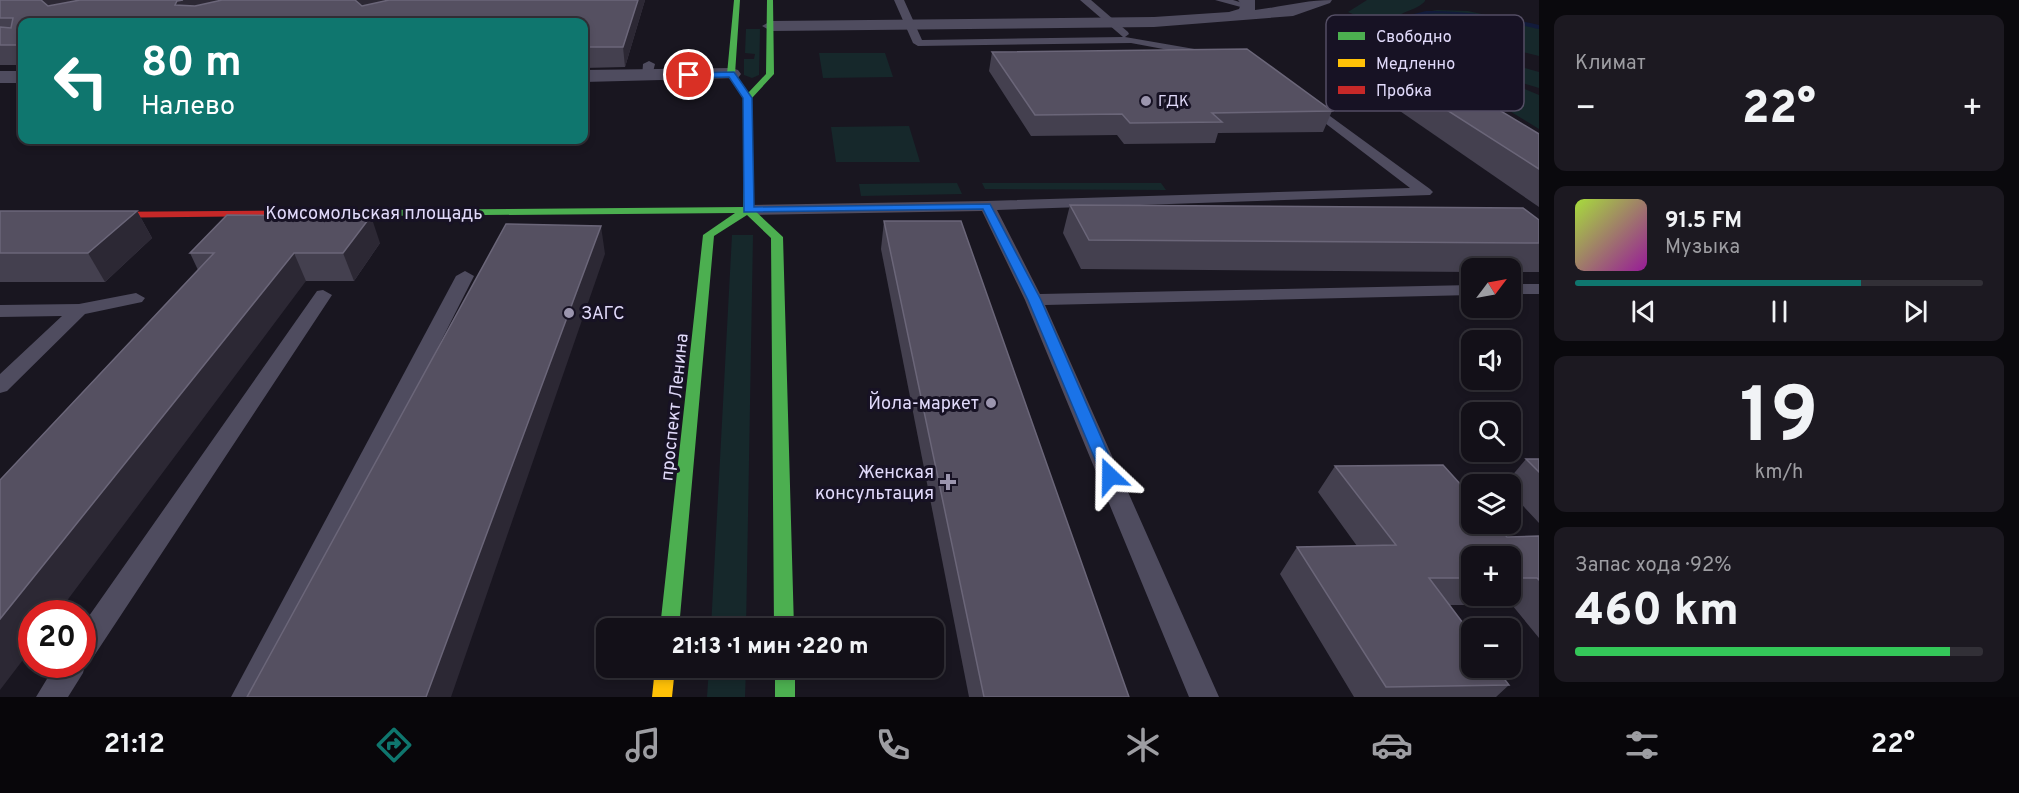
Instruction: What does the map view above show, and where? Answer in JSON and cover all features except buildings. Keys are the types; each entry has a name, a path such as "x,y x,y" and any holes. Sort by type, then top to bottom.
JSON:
{"main road":[{"path":"737,0 731,74 748,98 748,210 777,237 784,618"},
{"path":"748,98 770,74 770,0"},
{"name":"Комсомольская площадь","path":"82,215 748,210"},
{"name":"проспект Ленина","path":"670,618 709,235 748,210"},
{"path":"662,697 664,678"},
{"path":"785,678 785,697"}],"street":[{"path":"771,26 1110,22 1230,17 1293,11 1324,0"},
{"path":"1230,17 1246,12 1247,3"},
{"path":"588,76 621,76 647,70 731,74"}],"lane":[{"path":"899,0 918,43 1131,40 1223,57"},
{"path":"1085,0 1131,40"},
{"path":"1220,0 1247,3"},
{"path":"748,210 987,206 1425,192 1293,92"},
{"path":"987,206 1034,300 1204,697"},
{"path":"246,697 465,276"},
{"path":"1521,290 1539,289"},
{"path":"1034,300 1461,290"},
{"path":"96,629 323,295"},
{"path":"0,311 79,310 136,298"},
{"path":"0,386 79,310"},
{"path":"51,697 64,678"}],"shaded area":[{"path":"1367,0 1425,0 1421,5 1400,15 1355,15 1348,12"},
{"path":"1437,10 1468,11 1486,15 1417,15"},
{"path":"1524,24 1539,27 1539,56 1524,52"},
{"path":"746,29 760,29 759,75 752,78 744,75 744,59 754,59 755,54 745,53"},
{"path":"819,53 885,53 893,77 823,78"},
{"path":"1524,68 1539,72 1539,88 1524,83"},
{"path":"1524,89 1539,95 1539,129 1510,111 1524,111"},
{"path":"909,126 920,162 836,162 831,127"},
{"path":"957,183 962,194 861,196 859,184"},
{"path":"982,183 1161,183 1166,190 985,189"},
{"path":"732,235 753,235 746,618 712,618"},
{"path":"708,678 746,678 745,697 707,697"}],"waterway":[{"path":"1417,15 1426,13 1473,15"},
{"path":"1524,24 1539,27"}],"traffic: fast":[{"path":"737,0 731,74 748,98 748,210 777,237 784,618"},
{"path":"748,98 770,74 770,0"},
{"path":"374,213 748,210"},
{"path":"670,618 709,235 748,210"},
{"path":"785,678 785,697"}],"traffic: slow":[{"path":"662,697 664,678"}],"traffic: jam":[{"path":"93,215 374,213"}],"place":[{"name":"ГДК","path":"1146,101"},
{"name":"ЗАГС","path":"569,313"},
{"name":"Йола-маркет","path":"991,403"},
{"name":"Женская консультация","path":"948,482"}],"route":[{"path":"689,75 731,74 748,98 748,210 987,206 1034,300 1110,476"}]}
